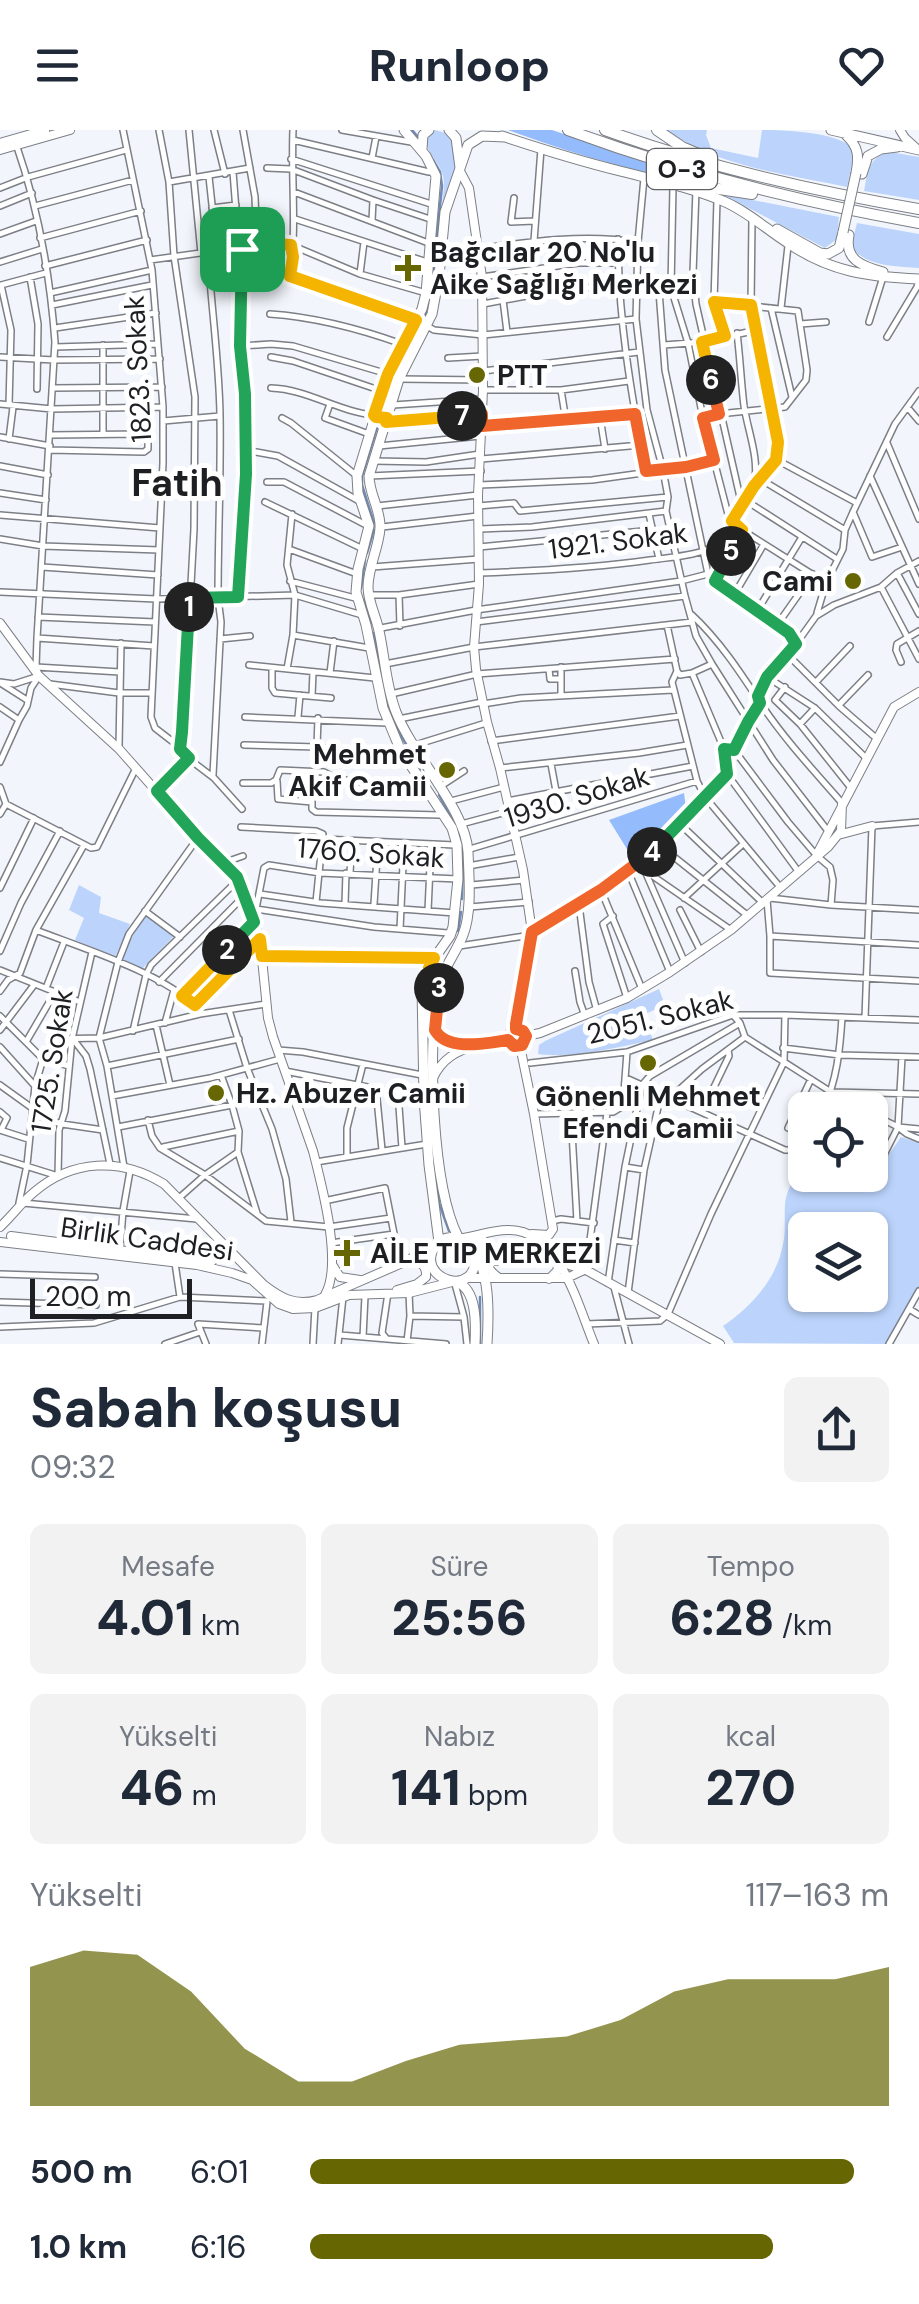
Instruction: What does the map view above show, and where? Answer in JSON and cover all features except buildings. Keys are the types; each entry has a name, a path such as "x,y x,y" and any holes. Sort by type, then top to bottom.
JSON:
{"highway":[{"name":"O-3","path":"568,130 684,170 798,199 919,223"},
{"name":"O-3","path":"606,130 729,168 839,195 919,209"},
{"path":"657,130 682,147 729,168"},
{"path":"677,185 798,199"}],"main road":[{"path":"374,527 358,493 357,476 388,374 426,293 435,206 436,176 404,130"},
{"path":"418,147 429,130"},
{"path":"448,130 456,138 460,171"},
{"path":"488,130 541,149 696,190 828,254 839,248 846,232 864,163 873,152 915,147"},
{"path":"831,130 915,147"},
{"path":"847,131 858,153 859,174"},
{"path":"475,1344 469,1291 463,1283 438,1276 434,1270 432,1255 437,1244 424,1098 437,994 443,972 463,934 467,907 463,882 464,831 440,786 412,746 391,694 369,595 375,506 369,476 399,379 427,326 437,294 445,212 468,145 488,134 505,137"},
{"path":"752,217 788,244 838,268 862,275 919,280"},
{"path":"846,232 852,259 905,278"},
{"path":"374,415 386,420"},
{"path":"374,527 357,574 357,598 387,723 464,846 468,866 450,934 423,978 422,989 443,1192 448,1213 461,1238 475,1252 485,1277 487,1344"},
{"path":"357,598 369,595"},
{"path":"364,620 372,629 378,625"},
{"path":"432,961 432,973 439,976 443,972"},
{"path":"422,989 432,986 437,994"},
{"path":"437,1244 450,1237 461,1238"},
{"path":"457,1281 476,1265 475,1252"}],"street":[{"path":"0,146 14,137 41,130"},
{"path":"14,137 70,130"},
{"name":"1823. Sokak","path":"123,130 152,270 163,407 151,716 155,728 214,778 242,809"},
{"path":"159,130 170,182 174,256 196,418 194,530 180,749"},
{"path":"188,130 216,334 220,416 221,622 214,778"},
{"path":"214,130 225,174"},
{"path":"243,130 255,197 257,247"},
{"path":"290,276 295,219 293,130"},
{"path":"342,130 418,147"},
{"path":"900,130 915,147"},
{"path":"0,762 27,706 37,671 55,347 35,206 14,137"},
{"path":"372,159 376,137"},
{"path":"293,140 433,171"},
{"path":"0,188 128,149"},
{"path":"534,242 541,149"},
{"path":"291,160 435,206"},
{"path":"170,182 250,168"},
{"path":"267,168 291,169 433,220"},
{"path":"460,171 469,188 482,277 483,385 474,646 491,741 525,880 532,932 516,1029"},
{"path":"233,172 241,249 240,346 246,474 238,597"},
{"path":"209,177 216,251"},
{"path":"644,178 638,242 639,352 684,596 696,636 748,722 774,760 838,835"},
{"path":"35,206 134,180"},
{"path":"677,185 671,288 732,523 826,583"},
{"path":"696,190 696,304 743,503 838,559"},
{"path":"0,206 32,192"},
{"path":"294,192 432,244"},
{"path":"514,198 512,222 534,221"},
{"path":"718,199 714,302 725,336"},
{"path":"372,221 373,200"},
{"path":"212,208 236,205"},
{"path":"40,238 141,211"},
{"path":"752,217 751,305 778,442 776,460 857,503"},
{"path":"295,219 430,262"},
{"path":"0,234 36,220"},
{"path":"238,235 256,234"},
{"path":"478,249 568,238 638,242"},
{"path":"618,239 629,381 646,471"},
{"path":"9,439 12,358 8,312 0,285 147,240"},
{"path":"360,274 365,240"},
{"path":"150,260 272,244 291,245 360,274 426,293"},
{"path":"781,308 788,244"},
{"path":"0,262 42,249"},
{"path":"482,277 578,263 618,263"},
{"path":"50,293 152,270"},
{"path":"271,275 290,276 416,320"},
{"path":"30,276 38,324 37,389"},
{"path":"869,322 883,277"},
{"path":"887,337 919,280"},
{"path":"52,305 153,284"},
{"path":"482,304 619,285"},
{"path":"671,288 659,291 671,402 708,574 789,633 796,644"},
{"path":"503,300 507,332"},
{"path":"703,418 788,405 806,380 807,370 798,311 714,302"},
{"path":"770,306 792,397"},
{"path":"54,328 156,313"},
{"path":"270,314 324,322 402,344"},
{"path":"427,326 482,335 636,318"},
{"path":"800,324 826,322"},
{"path":"664,345 702,342 757,330"},
{"path":"737,332 755,460 754,486"},
{"path":"55,347 158,344"},
{"path":"103,345 103,434"},
{"path":"240,346 293,346 388,374"},
{"path":"390,405 639,352"},
{"path":"448,358 483,356"},
{"path":"0,357 160,359"},
{"path":"271,357 382,391"},
{"path":"399,379 562,390 629,381"},
{"path":"53,388 162,387"},
{"path":"271,388 287,388 374,415"},
{"path":"562,390 566,421"},
{"path":"734,750 767,677 816,616 852,512 887,442 919,391"},
{"path":"0,404 52,409 163,407"},
{"path":"330,404 325,418 369,434"},
{"path":"908,407 919,422"},
{"path":"386,420 482,414"},
{"path":"379,446 635,414"},
{"path":"163,421 220,416"},
{"path":"282,418 357,476"},
{"path":"600,418 605,449"},
{"path":"0,437 50,448 147,451 148,439 142,434 50,435"},
{"path":"887,442 919,519"},
{"path":"374,461 426,462 641,445"},
{"path":"245,450 269,453 292,462 361,502"},
{"path":"375,506 479,490 592,480 714,460"},
{"name":"1921. Sokak","path":"369,595 400,595 478,578 602,567 703,550 718,544 754,486 776,460"},
{"path":"0,466 48,475"},
{"path":"369,476 481,471"},
{"path":"870,476 919,584"},
{"path":"760,479 845,530"},
{"path":"267,482 284,482 374,527 514,503 520,511 668,497"},
{"path":"0,493 46,500"},
{"path":"265,502 363,550"},
{"path":"478,529 666,512"},
{"path":"852,512 872,558 902,547"},
{"path":"287,669 295,595 287,565 292,514"},
{"path":"650,514 659,559"},
{"path":"0,515 160,528"},
{"path":"478,547 653,530"},
{"path":"715,581 742,530"},
{"path":"756,612 802,536"},
{"path":"0,539 43,546 159,550"},
{"path":"734,595 764,544"},
{"path":"289,550 357,574"},
{"path":"371,567 478,558"},
{"path":"816,616 881,587 919,561"},
{"path":"42,567 158,576"},
{"path":"897,573 919,614"},
{"path":"378,625 400,626 476,610 708,574"},
{"path":"777,625 813,574"},
{"path":"290,581 357,598"},
{"path":"881,587 919,658"},
{"path":"0,592 156,599 295,595 364,620"},
{"path":"400,595 400,626"},
{"path":"823,595 824,604 834,605"},
{"path":"476,622 684,596"},
{"path":"689,612 710,631 794,748 842,803"},
{"path":"38,617 156,622"},
{"path":"385,664 474,646 692,622"},
{"path":"0,623 48,684 119,749 238,880 260,939 268,1018 316,1162 333,1266 325,1295"},
{"path":"667,625 677,672 672,682 696,781 705,797 782,888"},
{"path":"901,662 897,644 919,631"},
{"path":"293,635 371,648"},
{"path":"220,640 250,636"},
{"path":"37,638 154,646"},
{"path":"330,674 334,642"},
{"path":"119,749 121,644"},
{"path":"816,682 850,646"},
{"path":"787,654 876,738"},
{"path":"391,694 477,674 674,659"},
{"path":"677,672 692,673 712,664"},
{"path":"249,665 377,679"},
{"path":"561,667 561,695"},
{"path":"272,668 275,693 331,698"},
{"path":"549,668 550,680 561,679"},
{"path":"0,682 14,684 37,671 120,672"},
{"path":"312,696 314,672"},
{"path":"692,673 724,749 727,774 800,873"},
{"path":"839,706 868,675"},
{"path":"767,677 815,708 866,759"},
{"path":"0,682 27,700"},
{"path":"48,684 152,693"},
{"path":"784,688 775,700 800,724 852,790"},
{"path":"399,719 483,703 674,690"},
{"path":"816,856 894,707 917,692 919,704"},
{"path":"298,718 300,695"},
{"path":"0,707 19,720"},
{"path":"800,724 815,708"},
{"path":"491,741 680,716"},
{"path":"245,717 387,723"},
{"path":"317,747 318,718"},
{"path":"412,746 487,722"},
{"path":"244,745 317,747 406,757"},
{"path":"500,768 687,745"},
{"path":"724,749 734,750 788,822 830,868 831,905"},
{"path":"157,791 189,758"},
{"path":"551,763 556,791"},
{"path":"465,822 556,791 693,766"},
{"path":"0,788 6,804 90,848 97,847 135,770"},
{"path":"426,787 337,779 324,772 280,770 276,780 278,799 312,802 316,812 443,815"},
{"path":"440,786 464,771"},
{"path":"456,946 525,936 642,866 727,774"},
{"path":"243,783 276,780"},
{"name":"1930. Sokak","path":"241,827 316,831 323,834 323,839 464,846 516,837 696,781"},
{"path":"448,801 504,787"},
{"path":"0,814 6,804"},
{"path":"0,888 34,818"},
{"path":"834,826 919,822"},
{"path":"680,824 767,900 919,910"},
{"path":"526,1036 627,998 685,963 800,873 838,835 872,826"},
{"path":"865,1018 872,826"},
{"path":"0,951 60,831"},
{"path":"120,1252 127,1167 98,1038 129,934 198,838"},
{"path":"320,918 323,839"},
{"path":"374,906 378,842"},
{"path":"0,991 20,973 36,930 84,844"},
{"path":"400,929 404,844"},
{"path":"428,911 431,844"},
{"path":"684,898 743,844"},
{"path":"659,846 747,916"},
{"path":"223,863 242,856"},
{"path":"345,904 351,856"},
{"path":"468,866 520,857"},
{"name":"1760. Sokak","path":"260,894 266,865 320,873 463,882 525,880"},
{"path":"642,866 730,930"},
{"path":"642,866 685,963"},
{"path":"628,871 670,972"},
{"path":"133,1031 151,965 238,880"},
{"path":"601,890 642,989"},
{"path":"252,909 260,894 455,914"},
{"path":"159,982 244,896"},
{"path":"767,900 770,973 919,981"},
{"path":"467,907 529,902"},
{"path":"579,904 589,982 597,1010"},
{"path":"252,909 450,934"},
{"path":"680,910 701,952"},
{"path":"144,911 180,937"},
{"path":"612,916 603,924 627,998"},
{"path":"182,996 254,922"},
{"path":"36,930 146,974 195,1005 200,1014"},
{"path":"770,936 919,945"},
{"path":"195,1005 260,939"},
{"path":"46,988 64,942"},
{"name":"1725. Sokak","path":"58,1176 59,1130 72,1039 92,952"},
{"path":"262,956 432,961"},
{"path":"0,970 80,1002"},
{"path":"575,971 585,1016"},
{"path":"0,1030 34,984"},
{"path":"165,1023 174,990"},
{"path":"26,1042 54,994"},
{"path":"19,1244 7,1229 20,1207 36,1086 52,1039 98,1038 200,1014 266,1004"},
{"path":"229,1010 272,1129 286,1178 291,1223"},
{"path":"733,1015 745,1037 831,1092 840,1055 842,1017"},
{"name":"2051. Sokak","path":"527,1062 628,1052 733,1015 919,1020"},
{"path":"586,1324 660,1322 668,1314 784,1062 785,1015"},
{"path":"0,1016 43,1059 69,1066"},
{"path":"629,1344 611,1286 625,1167 642,1086 650,1076 740,1023"},
{"path":"156,1025 170,1085"},
{"path":"516,1029 526,1036 520,1046 508,1040 510,1032 516,1029"},
{"path":"435,1030 443,1041 508,1040"},
{"path":"670,1098 745,1037"},
{"path":"72,1039 86,1056 110,1164"},
{"path":"107,1066 239,1039"},
{"path":"112,1096 222,1075 279,1055 303,1052 428,1076 447,1058 481,1043"},
{"path":"461,1238 509,1230 549,1236 552,1229 527,1062 520,1046"},
{"path":"0,1047 36,1086"},
{"path":"782,1048 919,1058"},
{"path":"702,1112 730,1056 728,1050"},
{"path":"534,1114 613,1112 624,1106 628,1052"},
{"path":"888,1146 898,1127 902,1057"},
{"path":"347,1157 347,1128 363,1064"},
{"path":"285,1070 424,1098"},
{"path":"222,1075 239,1132 238,1152 258,1216"},
{"path":"626,1078 788,1150"},
{"path":"805,1092 811,1079"},
{"path":"0,1085 33,1112 62,1124 104,1130"},
{"path":"376,1089 382,1151"},
{"path":"398,1093 402,1148"},
{"path":"888,1093 919,1094"},
{"path":"628,1293 644,1170 661,1094"},
{"path":"118,1127 232,1105"},
{"path":"0,1112 7,1118 0,1130 28,1138"},
{"path":"586,1270 607,1112"},
{"path":"571,1113 576,1221"},
{"path":"148,1120 160,1148 205,1175 266,1221 329,1227 391,1218"},
{"path":"888,1122 919,1139"},
{"path":"898,1127 919,1129"},
{"path":"160,1148 239,1132"},
{"path":"316,1162 427,1144"},
{"path":"179,1198 238,1152"},
{"path":"0,1158 58,1176"},
{"name":"Birlik Caddesi","path":"0,1227 29,1195 64,1172 110,1164 147,1173 164,1184 278,1296 305,1304 437,1244"},
{"path":"625,1167 644,1170"},
{"path":"324,1202 385,1188 400,1264 419,1262 425,1267 426,1276 417,1284 388,1294"},
{"path":"20,1207 197,1219"},
{"path":"552,1221 594,1223"},
{"path":"487,1233 479,1241 481,1253 498,1278"},
{"path":"330,1243 394,1234"},
{"path":"532,1234 567,1278 594,1344"},
{"path":"10,1236 211,1262 220,1254 217,1240"},
{"path":"614,1240 635,1243"},
{"name":"Birlik Caddesi","path":"0,1242 120,1252 232,1273 252,1280 267,1298 279,1304 293,1309 315,1308"},
{"path":"232,1273 224,1269 223,1260 235,1257"},
{"path":"486,1262 554,1262 586,1270 720,1344"},
{"path":"549,1279 557,1271 554,1262"},
{"path":"174,1263 180,1297"},
{"path":"333,1266 340,1277 360,1280"},
{"path":"313,1344 315,1308 343,1296 409,1293 485,1277 567,1278 586,1270"},
{"path":"0,1274 95,1277"},
{"path":"457,1281 467,1344"},
{"path":"888,1344 919,1291"},
{"path":"363,1336 365,1293"},
{"path":"406,1342 409,1293"},
{"path":"386,1338 382,1334 388,1294"},
{"path":"338,1344 343,1296"},
{"path":"0,1327 94,1323 180,1297 267,1298 262,1344"},
{"path":"0,1302 96,1305"},
{"path":"908,1309 919,1314"},
{"path":"410,1316 464,1316"},
{"path":"206,1344 198,1324 263,1328"},
{"path":"165,1344 200,1332"},
{"path":"340,1335 446,1344"}],"shaded area":[{"path":"435,130 449,134 455,151 452,178 442,203 443,176 427,142"},
{"path":"508,130 552,130 705,183 605,162"},
{"path":"667,130 707,130 711,148 758,158 762,130 835,138 853,148 847,187 730,161"},
{"path":"890,152 919,157 919,200 864,191 873,162"},
{"path":"722,194 839,217 837,239 825,248"},
{"path":"857,223 919,234 919,268 882,264 857,253 851,246"},
{"path":"684,793 687,817 635,862 609,820"},
{"path":"79,885 101,897 99,913 130,924 115,957 75,940 84,918 69,910"},
{"path":"145,915 174,936 142,969 122,960"},
{"path":"659,989 665,1005 643,1015 653,1040 580,1054 538,1054 539,1045 545,1041"},
{"path":"901,1137 919,1143 919,1287 885,1344 734,1343 723,1326 753,1301 775,1269 784,1239 788,1192 888,1192 888,1156"}],"waterway":[{"path":"412,130 418,137"},
{"path":"424,320 431,293 442,186 433,160"},
{"path":"381,414 395,372 420,326"},
{"path":"374,523 362,476 379,421"},
{"path":"367,553 374,530"},
{"path":"361,588 365,560"},
{"path":"364,600 371,622"},
{"path":"374,633 391,716"},
{"path":"395,725 420,769"},
{"path":"439,795 460,835"},
{"path":"462,899 463,854"},
{"path":"458,931 461,912"},
{"path":"427,993 429,1042"},
{"path":"433,1154 439,1203 449,1231"},
{"path":"480,1297 480,1344"}],"place":[{"name":"Bağcılar 20 No'lu Aike Sağlığı Merkezi","path":"408,268"},
{"name":"PTT","path":"477,375"},
{"name":"Cami","path":"853,581"},
{"name":"Mehmet Akif Camii","path":"447,770"},
{"name":"Gönenli Mehmet Efendi Camii","path":"648,1063"},
{"name":"Hz. Abuzer Camii","path":"216,1093"},
{"name":"AİLE TIP MERKEZİ","path":"347,1253"}],"district":[{"name":"Fatih","path":"177,483"}],"route":[{"path":"291,245 290,276 416,320 388,374 374,415 379,419 387,418 386,422 482,414 482,426 635,414 646,471 714,460 703,418 719,414 702,342 725,336 714,302 751,305 778,442 776,460 732,521 742,530 715,581 789,633 796,644 767,677 758,696 760,703 734,750 724,749 727,774 641,862 532,932 516,1024 516,1029 526,1036 520,1046 508,1040 451,1043 438,1037 437,994 443,972 439,976 432,973 429,968 434,958 262,956 260,939 195,1005 182,996 254,922 237,877 157,791 189,758 180,749 189,598 238,597 246,474 240,346 242,249 291,245"}]}
